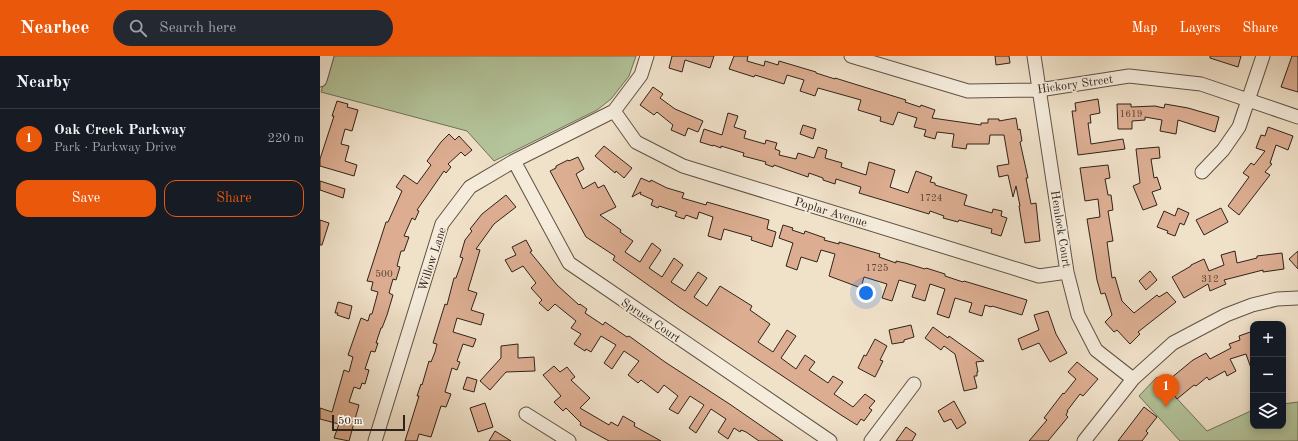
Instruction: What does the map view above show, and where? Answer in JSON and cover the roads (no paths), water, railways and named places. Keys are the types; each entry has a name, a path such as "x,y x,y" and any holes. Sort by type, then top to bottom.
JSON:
{"street":[{"path":"320,80 327,56"},
{"name":"Willow Lane","path":"375,441 442,224 470,187 514,161 614,111 641,75 646,56"},
{"name":"Hickory Street","path":"851,56 968,91 1039,90 1129,76 1201,84 1298,117"},
{"name":"Hemlock Court","path":"1034,56 1067,272 1078,315 1096,350 1133,378"},
{"path":"1202,172 1222,150 1239,127 1263,56"},
{"name":"Poplar Avenue","path":"614,111 636,142 682,166 1039,276 1067,272"},
{"name":"Spruce Court","path":"514,161 568,263 830,441"},
{"path":"1084,441 1133,378 1173,342 1226,315 1252,305 1277,299 1298,298"},
{"path":"871,441 914,384"},
{"path":"526,414 569,441"}],"place":[{"name":"Oak Creek Parkway","path":"1166,407"}]}
